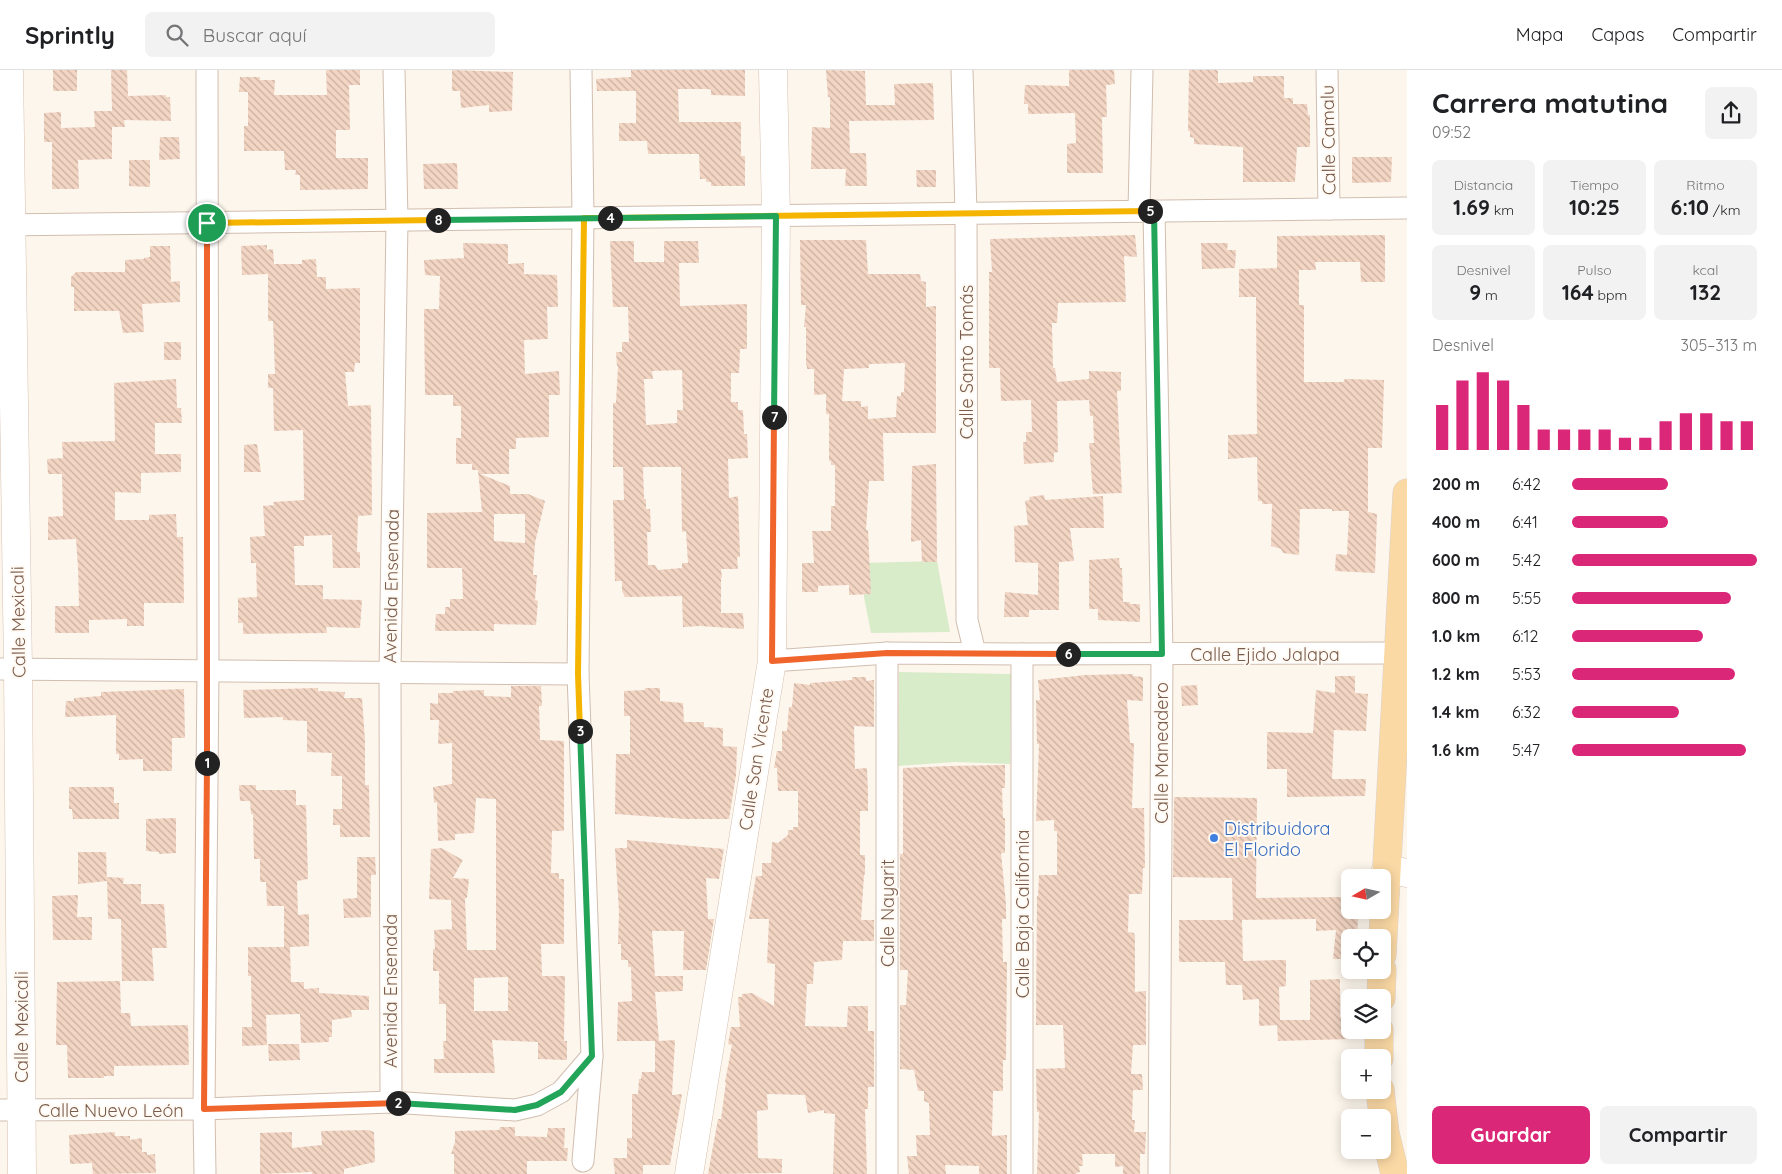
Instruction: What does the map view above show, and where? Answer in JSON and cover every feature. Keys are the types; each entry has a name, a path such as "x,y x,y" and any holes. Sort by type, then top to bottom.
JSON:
{"main road":[{"path":"1387,929 1397,871 1399,653 1407,493"},
{"path":"1381,1099 1385,1133 1396,1174"}],"street":[{"name":"Calle Mexicali","path":"9,70 6,225 11,1110 22,1174"},
{"path":"205,1174 208,671 207,70"},
{"name":"Avenida Ensenada","path":"391,1102 390,673 397,220 394,70"},
{"path":"581,70 584,218 578,674 592,1056 583,1161"},
{"name":"Calle San Vicente","path":"690,1174 772,661 776,216 773,70"},
{"name":"Calle Santo Tomás","path":"962,70 966,213 967,620 975,653"},
{"name":"Calle Maneadero","path":"1142,70 1162,654 1159,1174"},
{"name":"Calle Camalu","path":"1327,70 1330,209"},
{"path":"6,225 1407,208"},
{"name":"Calle Ejido Jalapa","path":"772,661 887,653 1399,653"},
{"name":"Calle Nayarit","path":"887,653 887,1174"},
{"name":"Calle Baja California","path":"1022,654 1022,1174"},
{"path":"9,669 578,674"},
{"name":"Calle Nuevo León","path":"11,1110 204,1109 391,1102 515,1110 537,1105 561,1092 592,1056"}],"green space":[{"path":"937,561 950,632 871,633 864,597 863,563"},
{"path":"899,672 1011,674 1010,764 955,762 898,766"}],"building":[{"path":"53,70 77,70 77,91 53,91"},
{"path":"111,70 127,70 128,96 166,95 166,97 170,97 171,121 124,120 125,127 112,127 112,159 78,160 79,189 52,189 52,142 44,142 44,113 61,112 61,128 95,127 94,111 112,111"},
{"path":"326,70 360,70 360,85 349,85 350,130 336,130 336,158 368,158 368,189 300,190 300,175 295,175 296,170 285,170 284,151 244,151 244,126 248,126 248,92 239,92 240,77 260,77 260,80 275,80 274,95 327,95"},
{"path":"452,70 513,72 512,111 489,112 489,105 461,108 460,91 452,91"},
{"path":"631,70 745,70 745,96 711,95 711,90 709,89 678,89 679,122 741,122 741,156 745,156 745,186 711,186 711,182 706,182 706,179 700,179 699,154 648,154 647,141 619,141 619,123 636,123 636,91 597,91 596,79 631,77"},
{"path":"826,70 865,71 866,105 895,105 894,84 933,83 934,120 849,121 850,153 866,153 867,186 845,186 846,169 811,169 812,127 830,128 830,97 828,97"},
{"path":"1069,70 1114,70 1115,84 1106,85 1107,117 1102,117 1103,173 1067,173 1067,144 1076,143 1075,113 1028,114 1028,104 1024,104 1025,85 1069,86"},
{"path":"1189,70 1216,70 1218,71 1218,83 1253,82 1253,76 1284,76 1284,98 1293,98 1293,104 1307,104 1308,115 1310,115 1310,147 1297,147 1295,182 1243,182 1243,147 1194,144 1194,138 1190,137 1190,131 1188,131"},
{"path":"160,137 179,137 180,159 159,160"},
{"path":"1352,157 1392,157 1391,182 1352,183"},
{"path":"129,160 150,160 150,187 129,186"},
{"path":"457,163 458,189 424,189 423,164"},
{"path":"916,170 936,170 936,187 917,187"},
{"path":"1135,235 1137,257 1124,256 1126,302 1058,303 1057,323 1052,323 1053,368 1055,368 1057,382 1089,379 1089,371 1121,372 1121,391 1117,391 1122,493 1093,494 1089,443 1094,443 1093,416 1090,416 1089,400 1057,401 1058,452 1054,453 1054,462 1024,464 1023,442 1026,442 1026,432 1032,432 1031,400 1001,401 1000,368 989,368 989,272 992,272 990,239"},
{"path":"1385,235 1385,282 1361,282 1360,262 1315,262 1316,270 1299,270 1299,305 1304,305 1304,382 1343,382 1345,379 1384,380 1382,448 1368,448 1368,512 1377,514 1375,573 1335,571 1336,554 1347,555 1349,511 1300,509 1299,555 1283,553 1281,549 1271,546 1272,504 1262,504 1262,501 1258,501 1257,457 1228,459 1228,435 1257,434 1256,297 1239,297 1239,269 1277,268 1277,236"},
{"path":"800,240 866,240 868,274 920,274 921,281 926,282 926,307 936,306 936,433 883,433 884,481 869,481 866,530 868,530 871,594 849,595 849,585 818,586 818,592 802,592 802,563 814,563 812,531 831,531 831,506 835,506 835,465 831,465 831,461 829,461 829,414 826,414 826,394 814,395 814,369 807,369 806,366 806,327 804,327 806,305 801,305","holes":["905,363 904,392 901,392 901,396 897,396 896,417 868,419 868,406 861,407 861,401 842,401 844,369 869,368 869,364"]},
{"path":"610,241 634,241 634,262 664,262 664,241 698,241 699,263 679,263 680,306 747,304 747,349 740,349 739,373 731,373 731,402 738,402 738,410 743,410 748,458 728,459 729,498 738,496 740,557 737,557 738,569 721,569 721,613 743,613 744,629 700,626 683,627 682,596 625,597 622,591 622,581 615,581 613,500 624,500 623,467 613,467 613,403 616,403 618,366 616,352 622,352 622,342 629,342 628,307 613,307","holes":["682,370 683,410 677,410 677,423 646,425 644,379 653,379 652,371","643,467 681,467 682,532 686,531 688,563 682,563 682,568 658,570 655,565 648,565 647,532 651,532 650,509 646,509 646,499 644,499"]},
{"path":"463,243 508,244 508,264 524,263 524,274 557,275 558,307 547,307 548,339 524,340 525,374 559,371 560,395 549,395 549,437 516,438 516,449 509,449 509,474 480,474 510,486 510,494 528,494 545,501 535,543 533,575 537,575 535,600 538,601 536,625 494,624 494,631 435,631 436,614 445,614 445,607 450,607 450,599 463,599 462,568 427,568 427,513 482,512 478,470 472,470 472,464 456,464 456,438 461,438 461,406 453,406 453,395 425,395 424,309 439,309 440,276 425,275 424,260 464,258","holes":["494,514 525,514 525,543 494,541"]},
{"path":"1201,243 1228,243 1227,250 1236,250 1235,268 1202,269"},
{"path":"267,245 267,250 273,249 274,264 302,264 302,260 316,259 317,277 326,277 326,289 360,288 360,363 355,363 354,372 345,372 348,406 371,405 372,515 358,516 357,552 360,552 360,568 333,568 332,535 304,536 304,546 294,546 295,585 323,585 323,599 362,600 360,628 326,627 327,633 243,634 243,623 238,623 238,598 257,597 256,563 251,563 250,537 265,536 263,506 274,505 273,502 304,500 303,430 274,431 273,388 268,388 268,374 275,374 273,321 268,321 268,274 242,275 241,246"},
{"path":"150,246 170,246 171,282 180,281 180,302 142,304 144,332 123,333 119,311 74,311 74,287 71,287 71,277 76,272 125,272 125,260 150,257"},
{"path":"164,342 181,342 181,360 164,360"},
{"path":"176,379 177,408 181,408 182,423 155,423 155,454 181,454 181,472 141,473 141,493 115,492 115,520 149,520 149,515 176,514 177,537 183,537 184,603 144,603 144,626 127,626 127,619 89,620 89,633 55,633 55,606 79,606 78,567 76,539 48,540 48,517 63,516 62,474 48,474 47,459 63,458 62,442 115,441 114,383"},
{"path":"257,444 261,472 244,472 244,445"},
{"path":"936,464 937,562 922,562 921,540 911,542 912,466"},
{"path":"1044,495 1045,500 1103,496 1104,528 1070,528 1074,561 1059,562 1059,610 1029,610 1029,617 1004,617 1005,592 1038,595 1038,563 1015,562 1014,526 1028,525 1025,501 1030,500 1029,497"},
{"path":"1119,558 1120,568 1122,568 1123,602 1140,604 1140,622 1098,620 1098,609 1089,609 1089,560"},
{"path":"1133,674 1133,676 1143,677 1143,701 1127,700 1130,743 1134,743 1132,808 1144,808 1145,868 1143,868 1142,894 1129,894 1128,932 1134,933 1135,937 1135,992 1146,991 1146,1045 1133,1045 1131,1074 1142,1074 1143,1090 1133,1090 1132,1120 1135,1120 1134,1132 1146,1132 1145,1154 1140,1154 1140,1174 1123,1174 1123,1166 1115,1167 1115,1154 1082,1154 1083,1166 1079,1166 1080,1172 1076,1174 1037,1174 1039,1112 1037,1112 1036,1069 1065,1068 1063,1025 1036,1025 1037,896 1039,875 1057,875 1057,831 1054,831 1054,820 1036,821 1039,744 1037,744 1036,700 1040,700 1038,680 1086,675"},
{"path":"1335,676 1355,676 1355,693 1368,694 1366,731 1334,730 1332,779 1366,779 1365,796 1287,797 1287,769 1267,769 1267,732 1313,733 1316,690 1335,693"},
{"path":"852,677 866,677 866,681 874,680 874,727 854,726 855,769 867,768 868,794 868,811 860,811 860,855 865,855 861,920 874,920 874,941 843,941 842,960 814,962 813,984 807,984 805,1026 847,1027 848,1006 868,1006 868,1031 874,1031 874,1087 868,1087 868,1109 865,1109 867,1174 833,1174 835,1114 824,1113 824,1110 808,1113 805,1095 767,1094 768,1110 757,1111 758,1158 782,1159 782,1173 708,1174 718,1119 721,1119 732,1045 728,1044 731,1027 740,1027 738,997 742,997 742,994 752,993 774,1006 775,964 767,963 769,919 749,919 756,876 762,876 762,863 771,863 772,842 778,843 788,835 788,830 798,827 798,791 778,791 777,768 774,768 777,751 782,751 782,731 787,731 794,683 810,685 810,683 852,680"},
{"path":"1197,685 1198,705 1182,706 1181,686"},
{"path":"511,686 541,686 542,706 539,706 540,740 564,741 564,831 552,831 551,873 559,873 559,879 564,879 564,944 541,944 542,976 565,976 564,1041 567,1041 567,1060 538,1059 538,1042 492,1040 495,1073 434,1073 434,1059 444,1059 443,1041 446,1041 446,1004 439,1004 439,971 433,971 434,930 452,929 451,900 429,899 431,849 441,848 463,860 453,878 469,879 467,898 465,898 467,950 496,950 496,799 476,798 474,833 455,834 455,840 438,841 437,802 434,803 433,787 452,784 452,743 438,744 439,720 430,720 430,703 438,704 438,693 453,693 453,691 484,690 484,696 511,697","holes":["508,977 508,1011 474,1011 474,978"]},
{"path":"318,688 318,691 345,692 344,698 362,698 365,741 365,785 369,785 370,837 340,837 340,825 333,825 333,809 342,809 342,776 331,776 332,753 307,752 307,721 283,720 283,717 244,718 243,690"},
{"path":"645,688 660,688 660,701 683,703 684,722 704,722 704,727 723,728 723,746 737,747 736,775 729,819 686,819 615,814 616,754 630,754 630,716 624,716 624,691 645,690"},
{"path":"184,689 185,738 172,738 172,771 143,771 143,759 119,760 119,754 116,754 116,715 65,717 66,701 74,701 74,698 101,696 101,692"},
{"path":"1005,765 1005,788 1002,788 1003,818 1005,818 1005,853 1001,853 1006,904 1006,919 1002,919 1003,962 1007,962 1006,1060 1003,1060 1003,1091 993,1091 992,1136 1007,1135 1007,1174 979,1174 979,1166 945,1165 946,1174 909,1174 907,1156 917,1156 916,1135 930,1135 929,1103 924,1101 924,1091 918,1091 914,1070 900,1069 900,1005 906,1005 908,970 900,970 900,854 903,854 903,768"},
{"path":"239,785 256,785 256,790 296,790 296,805 306,805 308,879 297,881 298,915 309,914 309,946 290,947 291,982 304,982 304,989 319,988 319,993 369,996 369,1010 351,1010 352,1017 332,1020 332,1037 329,1037 329,1042 301,1043 300,1014 266,1015 267,1045 242,1046 242,1027 252,1027 251,976 248,976 248,947 284,947 284,906 267,906 266,882 260,882 260,859 254,859 253,814 251,814 250,801 240,801"},
{"path":"69,787 114,787 114,803 119,803 119,819 73,819 72,809 69,809"},
{"name":"Distribuidora El Florido","path":"1174,797 1257,798 1256,898 1341,897 1341,919 1358,919 1357,929 1341,929 1341,959 1333,959 1336,930 1316,931 1316,919 1233,920 1232,878 1173,877"},
{"path":"176,818 176,853 159,854 159,852 146,851 146,819"},
{"path":"627,840 724,849 719,879 706,878 708,919 714,919 706,970 683,970 684,931 652,931 655,976 683,976 683,991 655,992 659,1041 675,1040 672,1095 682,1094 670,1165 643,1165 643,1174 615,1174 613,1158 627,1158 627,1138 632,1138 632,1094 638,1094 639,1079 641,1079 642,1072 655,1072 655,1041 617,1041 618,1002 632,1001 631,967 628,967 628,960 621,960 621,944 618,944 619,911 615,848 627,848"},
{"path":"78,852 106,852 107,881 78,884"},
{"path":"357,857 375,857 376,875 371,875 371,917 344,918 343,899 357,898"},
{"path":"107,877 124,878 123,884 141,884 141,904 164,904 167,948 152,948 154,981 122,981 121,919 108,919"},
{"path":"78,895 77,917 92,917 92,940 53,940 52,896"},
{"path":"1179,920 1242,920 1243,961 1286,960 1286,986 1279,987 1280,1020 1310,1020 1310,980 1340,979 1341,1039 1350,1039 1278,1041 1277,1025 1259,1026 1259,999 1243,1000 1242,985 1226,985 1225,962 1179,962"},
{"path":"120,981 121,1013 130,1013 131,1026 188,1025 189,1065 114,1066 114,1076 104,1076 104,1078 68,1078 67,1045 56,1045 57,982"},
{"path":"268,1044 299,1044 300,1060 269,1061"},
{"path":"500,1127 515,1127 515,1136 547,1137 548,1128 565,1128 564,1148 568,1148 567,1161 527,1161 527,1174 454,1174 454,1154 451,1154 455,1142 455,1131 499,1130"},
{"path":"368,1130 374,1132 375,1162 344,1169 344,1174 312,1174 312,1172 260,1174 260,1133 292,1132 292,1148 322,1145 321,1131"},
{"path":"115,1132 115,1136 130,1136 130,1140 142,1138 142,1152 147,1152 147,1155 155,1154 156,1173 93,1174 92,1163 70,1164 69,1135"}],"place":[{"name":"Distribuidora El Florido","path":"1214,838"}],"route":[{"path":"207,223 208,671 204,1109 391,1102 515,1110 537,1105 561,1092 592,1056 578,674 584,218 1154,211 1162,654 887,653 772,661 776,216 584,218 207,223"}]}
